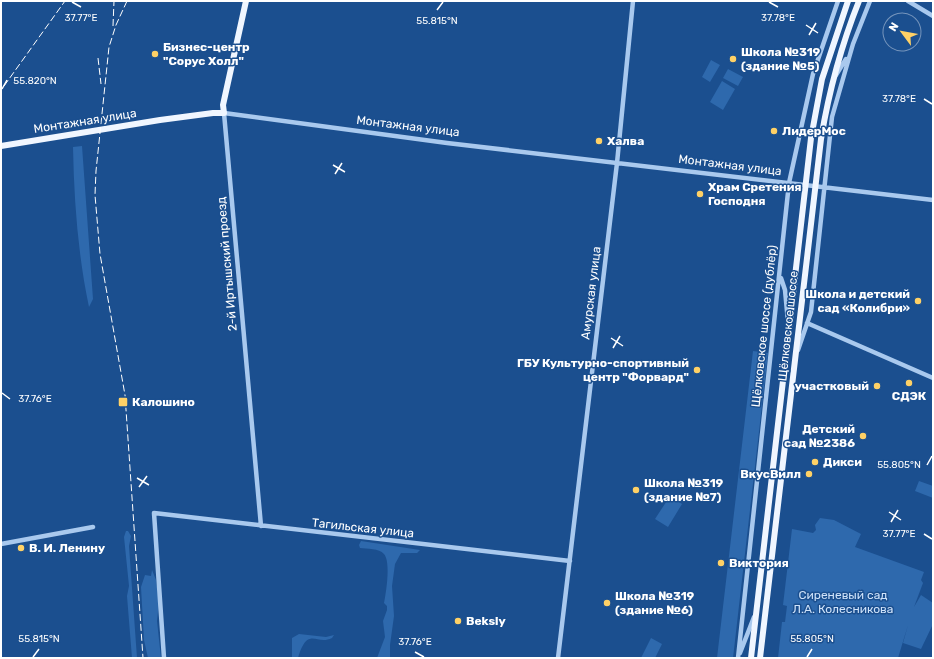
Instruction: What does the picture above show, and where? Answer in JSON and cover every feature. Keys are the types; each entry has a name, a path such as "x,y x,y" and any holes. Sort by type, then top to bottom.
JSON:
{"main road":[{"name":"2-й Иртышский проезд","path":"224,113 223,105 246,1"},
{"name":"Щёлковское шоссе","path":"750,658 805,185 818,98 830,51 848,1"},
{"name":"Щёлковское шоссе","path":"760,658 815,186 826,108 844,40 859,1"},
{"name":"Монтажная улица","path":"1,146 160,120 224,113"}],"street":[{"name":"Амурская улица","path":"558,658 617,163 634,1"},
{"name":"Щёлковское шоссе (дублёр)","path":"738,658 789,183 813,74 838,1"},
{"path":"794,367 810,312 832,117 851,52 870,1"},
{"path":"908,1 933,16"},
{"path":"832,82 851,52"},
{"name":"Монтажная улица","path":"224,113 447,143 933,200"},
{"name":"2-й Иртышский проезд","path":"224,113 261,526"},
{"path":"780,275 785,290 788,328"},
{"path":"807,323 933,378"},
{"name":"Тагильская улица","path":"164,658 154,513 570,561"},
{"path":"1,544 93,527"},
{"path":"738,658 756,608"}],"green space":[{"path":"711,60 720,65 710,82 702,77"},
{"path":"728,69 743,77 738,86 723,78"},
{"path":"722,81 735,89 723,110 710,102"},
{"path":"82,146 93,299 89,307 79,248 74,187 73,147"},
{"path":"753,351 768,353 733,658 717,658"},
{"path":"919,481 933,486 933,498 915,491"},
{"path":"670,496 682,504 668,527 655,519"},
{"name":"Сиреневый сад Л.А. Колесникова","path":"820,518 834,520 861,534 855,547 924,572 921,580 923,583 914,607 921,595 933,603 933,624 921,649 903,643 908,625 898,658 778,658 782,622 785,622 787,606 783,605 792,529 813,533 816,530 815,525"},
{"path":"126,531 128,531 131,536 129,546 137,658 132,658 127,596 129,586 124,537"},
{"path":"361,541 420,550 417,553 401,553 395,564 392,586 394,616 390,645 390,658 377,658 385,637 383,621 387,610 387,606 384,603 388,570 386,558 382,552 373,549 360,548 359,545"},
{"path":"152,570 156,580 159,602 157,621 161,658 148,658 144,640 141,587 145,575 151,576"},
{"path":"299,634 326,637 334,635 332,638 326,640 309,639 305,642 298,658 292,658 292,638"},
{"path":"651,638 662,644 655,658 641,658"}],"railway":[{"path":"4,86 65,1"},
{"path":"113,26 114,1"},
{"path":"127,1 116,25 109,47 96,171 95,195 100,254 125,395 143,658"},
{"path":"98,58 101,84"}],"place":[{"name":"Бизнес-центр \"Сорус Холл\"","path":"155,54"},
{"name":"Школа №319 (здание №5)","path":"733,59"},
{"name":"ЛидерМос","path":"774,131"},
{"name":"Халва","path":"599,141"},
{"name":"Храм Сретения Господня","path":"700,194"},
{"name":"Школа и детский сад «Колибри»","path":"918,301"},
{"name":"ГБУ Культурно-спортивный центр \"Форвард\"","path":"697,370"},
{"name":"СДЭК","path":"909,383"},
{"name":"участковый","path":"877,386"},
{"name":"Калошино","path":"123,402"},
{"name":"Детский сад №2386","path":"863,436"},
{"name":"Дикси","path":"815,462"},
{"name":"ВкусВилл","path":"809,474"},
{"name":"Школа №319 (здание №7)","path":"636,490"},
{"name":"В. И. Ленину","path":"21,548"},
{"name":"Виктория","path":"721,563"},
{"name":"Школа №319 (здание №6)","path":"607,603"},
{"name":"Beksly","path":"458,621"}]}
